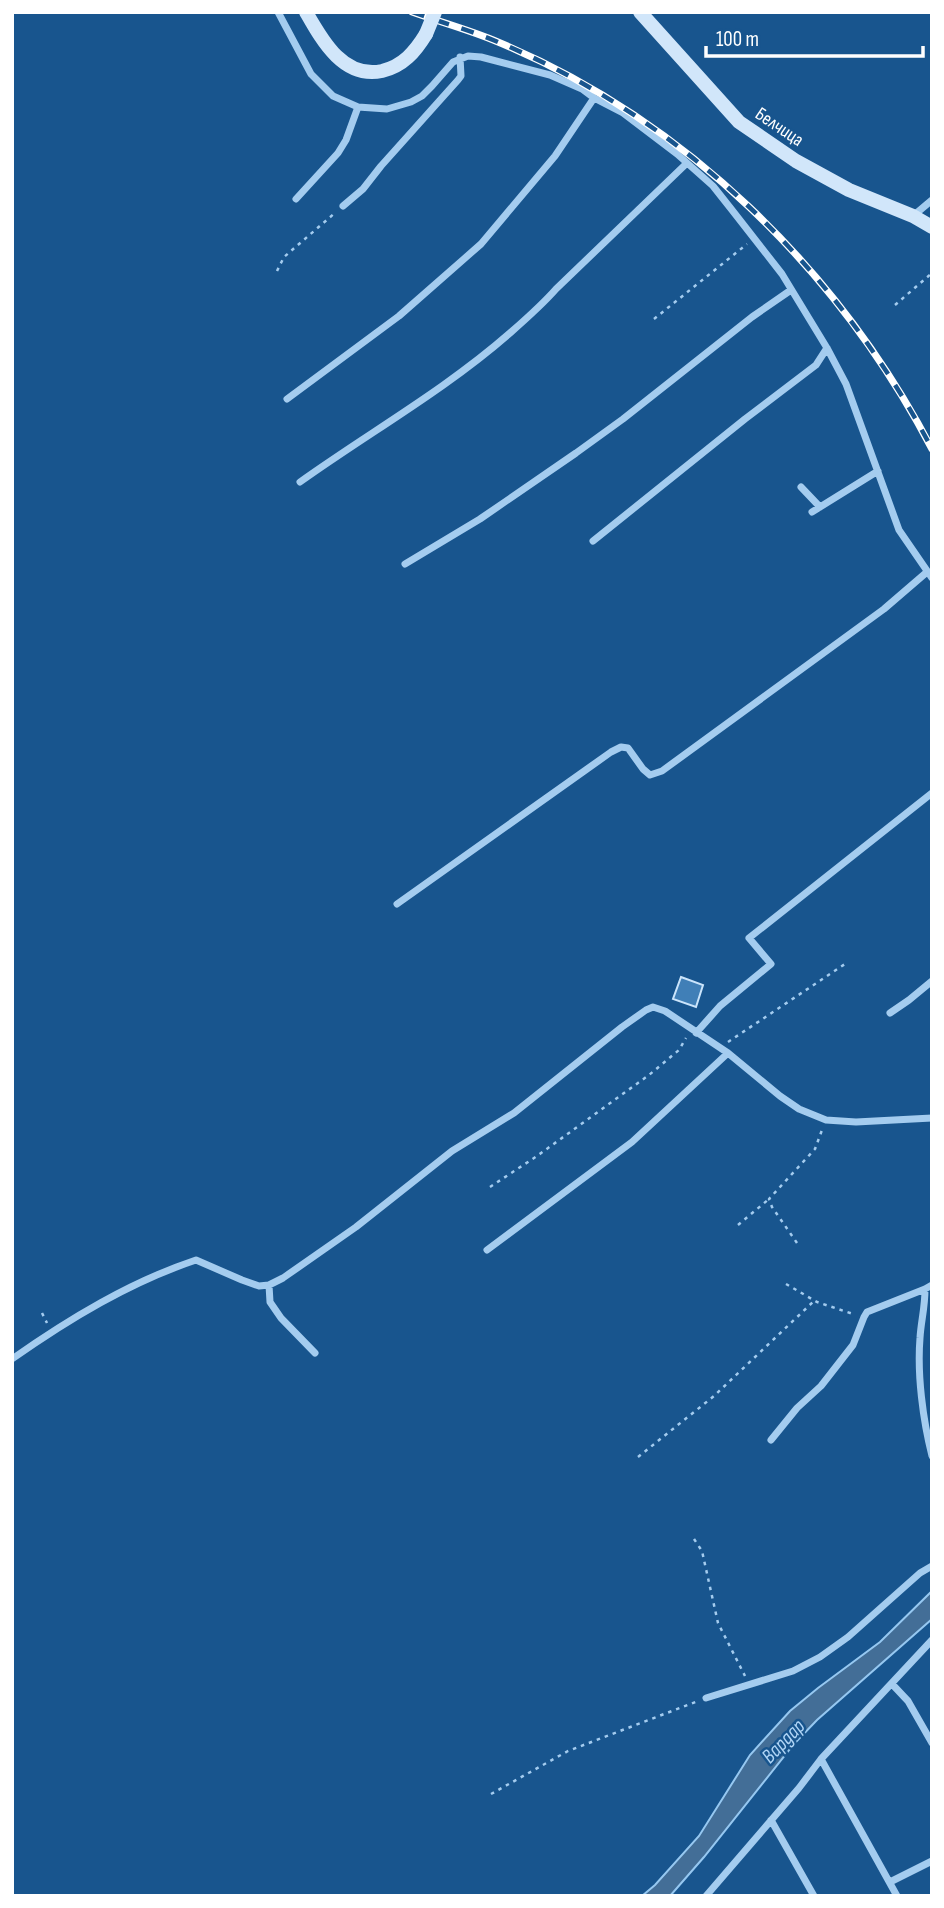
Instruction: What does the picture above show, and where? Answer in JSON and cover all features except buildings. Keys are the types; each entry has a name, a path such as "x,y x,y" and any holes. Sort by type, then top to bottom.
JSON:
{"main road":[{"path":"306,12 331,50 352,68 364,72 375,72 399,65 408,58 426,34 435,12"},
{"name":"Белчица","path":"640,12 738,122 796,161 849,190 913,216 932,227"}],"street":[{"path":"278,12 311,74 333,96 358,107 387,109 411,102 422,96 460,57 481,57 539,71 582,89 594,99 623,113 687,163 713,186 782,274 827,348 846,384 899,530 929,575 662,771 650,775 628,748 621,747 397,904"},
{"path":"343,206 363,189 458,80 461,76 460,57"},
{"path":"287,399 399,316 481,244 555,156 594,99"},
{"path":"296,199 338,153 346,141 358,107"},
{"path":"300,482 391,422 484,355 544,303 687,163"},
{"path":"913,216 932,200"},
{"path":"405,564 480,519 576,453 791,290"},
{"path":"593,541 816,365 827,348"},
{"path":"812,512 878,471"},
{"path":"801,487 820,507"},
{"path":"693,1031 771,964 749,938 932,793"},
{"path":"890,1013 932,981"},
{"path":"12,1359 103,1301 142,1281 196,1259 242,1280 259,1286 269,1285 299,1268 356,1227 452,1151 514,1113 653,1007 665,1011 728,1053 799,1109 826,1120 856,1122 932,1118"},
{"path":"488,1250 632,1142 728,1053"},
{"path":"269,1285 271,1302 281,1318 315,1353"},
{"path":"771,1440 797,1408 821,1386 853,1345 867,1312 929,1287"},
{"path":"929,1287 920,1337 924,1414 932,1456"},
{"path":"706,1698 793,1671 820,1657 848,1637 920,1573 932,1566"},
{"path":"706,1896 821,1759 932,1640"},
{"path":"891,1684 908,1701 932,1743"},
{"path":"821,1759 897,1896"},
{"path":"771,1820 814,1896"},
{"path":"890,1882 932,1861"}],"path":[{"path":"277,271 284,257 343,206"},
{"path":"654,319 754,239"},
{"path":"895,305 932,273"},
{"path":"720,1048 848,962"},
{"path":"489,1187 537,1156 649,1075 680,1050 693,1031"},
{"path":"738,1225 769,1199 815,1149 826,1120"},
{"path":"769,1199 797,1243"},
{"path":"786,1284 832,1308 863,1317"},
{"path":"638,1457 714,1396 815,1300"},
{"path":"694,1539 702,1551 718,1622 749,1684"},
{"path":"491,1794 568,1751 706,1698"}],"water":[{"name":"Вардар","path":"932,1591 932,1619 817,1720 794,1744 670,1896 642,1896 699,1836 750,1755 790,1711 880,1642"}],"railway":[{"path":"412,12 498,42 566,75 631,113 693,158 750,208 803,262 851,321 894,383 932,449"}]}
